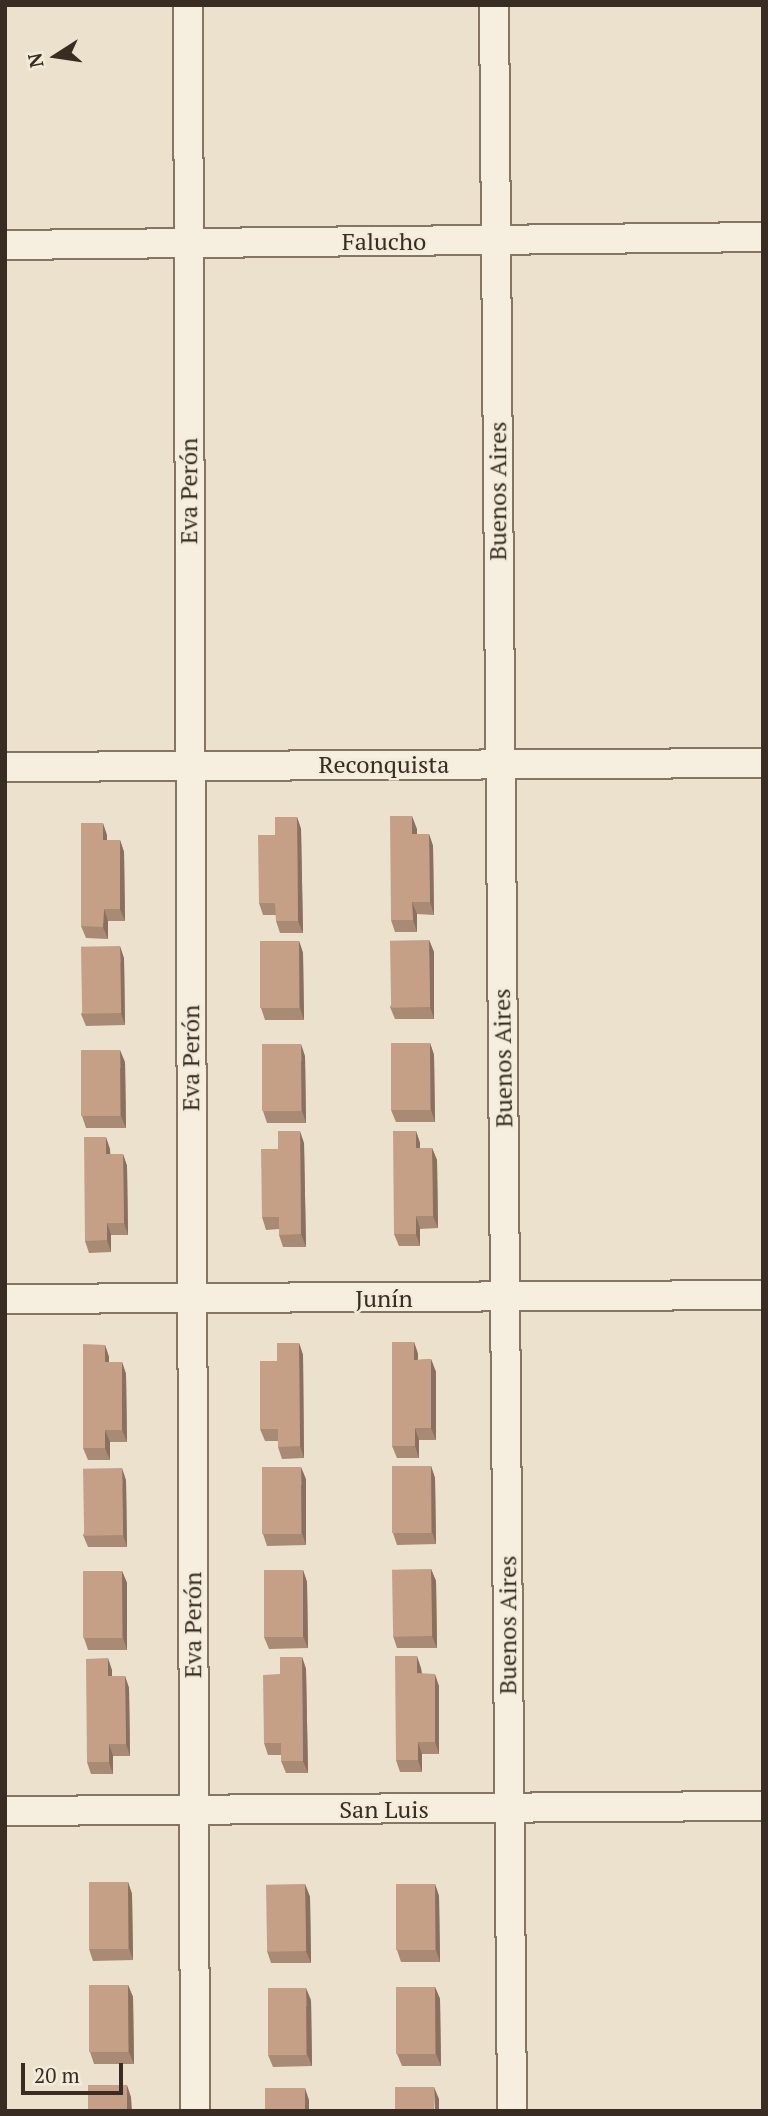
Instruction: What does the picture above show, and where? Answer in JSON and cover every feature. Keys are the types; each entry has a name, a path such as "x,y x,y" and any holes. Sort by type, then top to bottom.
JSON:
{"street":[{"name":"Eva Perón","path":"188,5 195,2111"},
{"name":"Buenos Aires","path":"494,5 512,2111"},
{"name":"Falucho","path":"5,245 763,237"},
{"name":"Reconquista","path":"5,767 763,763"},
{"name":"Junín","path":"5,1299 505,1299 763,1295"},
{"name":"San Luis","path":"5,1811 763,1807"}],"building":[{"path":"390,816 412,816 412,834 429,834 430,902 412,902 413,920 391,920"},
{"path":"275,817 297,817 298,921 276,921 275,903 259,903 258,835 275,835"},
{"path":"81,823 103,823 103,840 120,840 120,909 104,909 103,927 81,926"},
{"path":"429,940 430,1007 391,1008 390,941"},
{"path":"260,941 299,941 299,1008 260,1008"},
{"path":"120,946 121,1013 82,1014 81,947"},
{"path":"391,1043 430,1043 430,1110 391,1110"},
{"path":"262,1044 301,1044 301,1111 262,1111"},
{"path":"81,1050 120,1050 120,1116 81,1116"},
{"path":"278,1131 300,1131 301,1234 279,1235 279,1217 262,1217 261,1149 278,1149"},
{"path":"393,1131 416,1131 416,1148 432,1148 433,1216 416,1216 416,1234 394,1234"},
{"path":"84,1137 106,1137 106,1154 123,1154 124,1223 107,1223 107,1240 85,1241"},
{"path":"392,1342 414,1342 414,1360 431,1359 431,1428 415,1428 415,1446 392,1446"},
{"path":"277,1343 299,1343 300,1446 278,1447 278,1429 260,1429 260,1361 277,1361"},
{"path":"83,1344 105,1345 105,1362 122,1362 122,1430 105,1430 105,1448 83,1448"},
{"path":"392,1466 431,1466 431,1533 392,1533"},
{"path":"262,1467 301,1467 301,1534 262,1534"},
{"path":"122,1468 123,1535 84,1536 83,1469"},
{"path":"431,1569 432,1636 393,1637 392,1570"},
{"path":"264,1570 303,1570 303,1637 264,1637"},
{"path":"83,1571 122,1571 122,1638 83,1638"},
{"path":"395,1656 417,1656 417,1673 435,1674 435,1742 418,1742 418,1760 396,1760"},
{"path":"280,1657 302,1657 303,1761 281,1761 281,1743 264,1743 263,1675 280,1674"},
{"path":"108,1658 108,1676 125,1676 126,1744 109,1744 109,1762 87,1762 86,1659"},
{"path":"89,1882 128,1882 128,1949 89,1949"},
{"path":"305,1884 306,1951 267,1952 266,1885"},
{"path":"396,1884 435,1884 435,1950 396,1950"},
{"path":"89,1985 128,1985 128,2052 89,2052"},
{"path":"396,1987 435,1987 435,2054 396,2054"},
{"path":"268,1988 306,1988 306,2055 268,2055"},
{"path":"88,2085 127,2085 127,2111 88,2111"},
{"path":"395,2087 434,2087 434,2111 395,2111"},
{"path":"265,2088 305,2088 305,2111 265,2111"}]}
